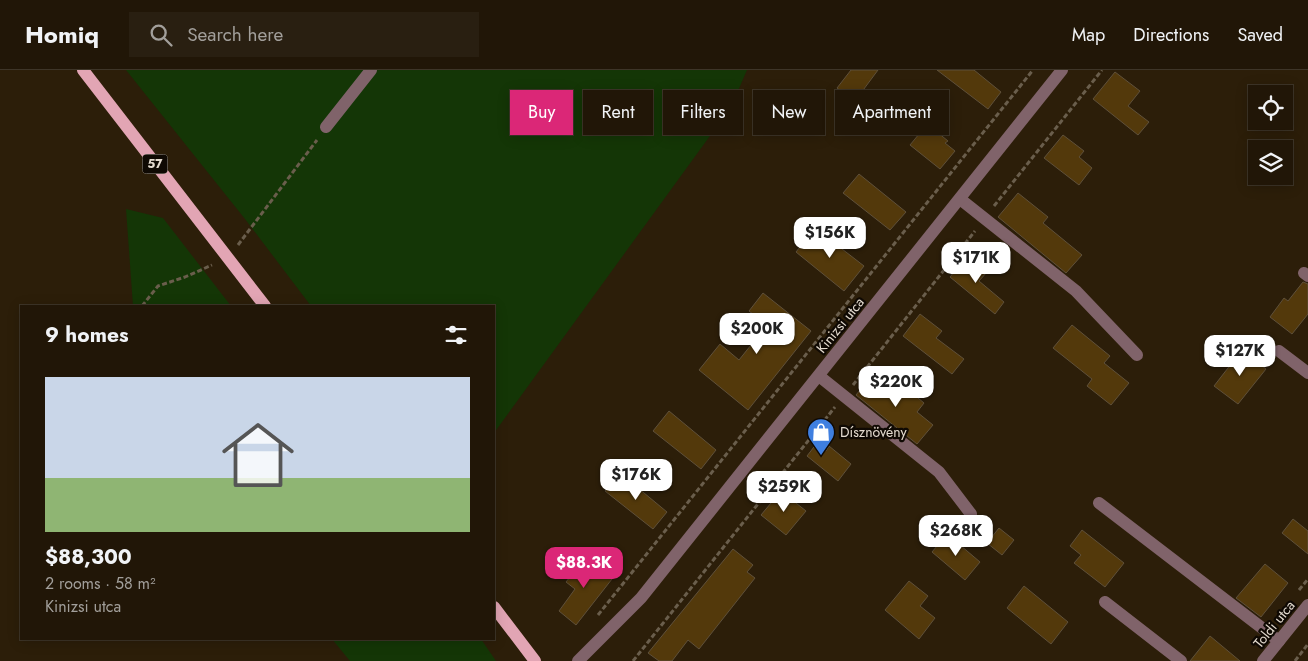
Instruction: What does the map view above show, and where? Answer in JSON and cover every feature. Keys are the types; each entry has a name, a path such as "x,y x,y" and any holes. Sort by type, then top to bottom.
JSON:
{"main road":[{"name":"57","path":"83,70 264,305"},
{"path":"495,608 535,661"}],"street":[{"path":"326,127 371,70"},
{"name":"Kinizsi utca","path":"578,661 641,598 1062,70"},
{"path":"960,199 1076,291 1137,355"},
{"path":"1279,351 1308,373"},
{"path":"819,376 939,472 972,514"},
{"path":"1099,503 1279,641"},
{"path":"1104,602 1181,661"},
{"name":"Toldi utca","path":"1263,661 1308,605"}],"path":[{"path":"594,620 1033,70"},
{"path":"633,661 1102,70"},
{"path":"143,305 158,286 185,277 228,258 326,127"},
{"path":"1295,661 1308,644"}],"green space":[{"path":"126,70 747,70 738,90 663,90 663,135 711,135 495,432 495,305 310,305 245,219"},
{"path":"126,209 163,218 230,305 133,305"},
{"path":"333,640 482,640 496,661 350,661"}],"building":[{"path":"851,70 878,70 863,90 840,90 837,88"},
{"path":"937,70 974,70 1001,92 988,109"},
{"path":"1115,72 1140,91 1128,106 1149,122 1138,135 1093,99"},
{"path":"918,135 941,135 948,141 945,143 955,151 940,169 910,145"},
{"path":"1063,135 1084,151 1079,157 1092,168 1079,185 1044,158"},
{"path":"859,174 906,212 890,230 843,193"},
{"path":"1018,193 1048,217 1043,223 1082,255 1066,273 998,217"},
{"path":"815,228 864,266 844,291 796,252"},
{"path":"968,255 987,272 979,281 1004,302 995,314 950,277"},
{"path":"1303,282 1308,284 1308,314 1292,334 1270,317 1284,298 1288,301"},
{"path":"763,293 811,331 748,410 699,370 720,344 739,360 767,325 749,311"},
{"path":"920,314 942,331 936,338 964,359 952,374 903,336"},
{"path":"1072,325 1110,356 1104,363 1129,383 1111,405 1087,386 1092,379 1053,348"},
{"path":"1242,350 1266,369 1238,404 1214,386"},
{"path":"873,374 898,395 905,387 924,403 917,412 933,425 917,444 856,395"},
{"path":"669,411 716,450 701,469 653,431"},
{"path":"817,443 826,451 829,446 851,464 838,481 807,456"},
{"path":"620,473 667,512 653,529 605,491"},
{"path":"781,491 806,511 786,535 761,515"},
{"path":"1293,519 1308,531 1308,554 1282,533"},
{"path":"999,528 1014,540 1002,555 987,543"},
{"path":"1082,530 1124,563 1105,587 1074,563 1081,555 1070,546"},
{"path":"947,534 980,562 965,580 932,552"},
{"path":"733,549 753,565 747,572 755,578 699,649 688,640 672,661 659,661 648,653"},
{"path":"580,554 612,579 576,625 559,611 575,589 566,582 574,572 569,569"},
{"path":"1265,564 1288,583 1261,617 1236,598"},
{"path":"909,581 928,596 920,606 935,618 919,639 885,610"},
{"path":"1024,586 1068,622 1051,644 1007,608"},
{"path":"1210,636 1240,661 1190,661"}],"place":[{"name":"Dísznövény","path":"821,456"}]}
